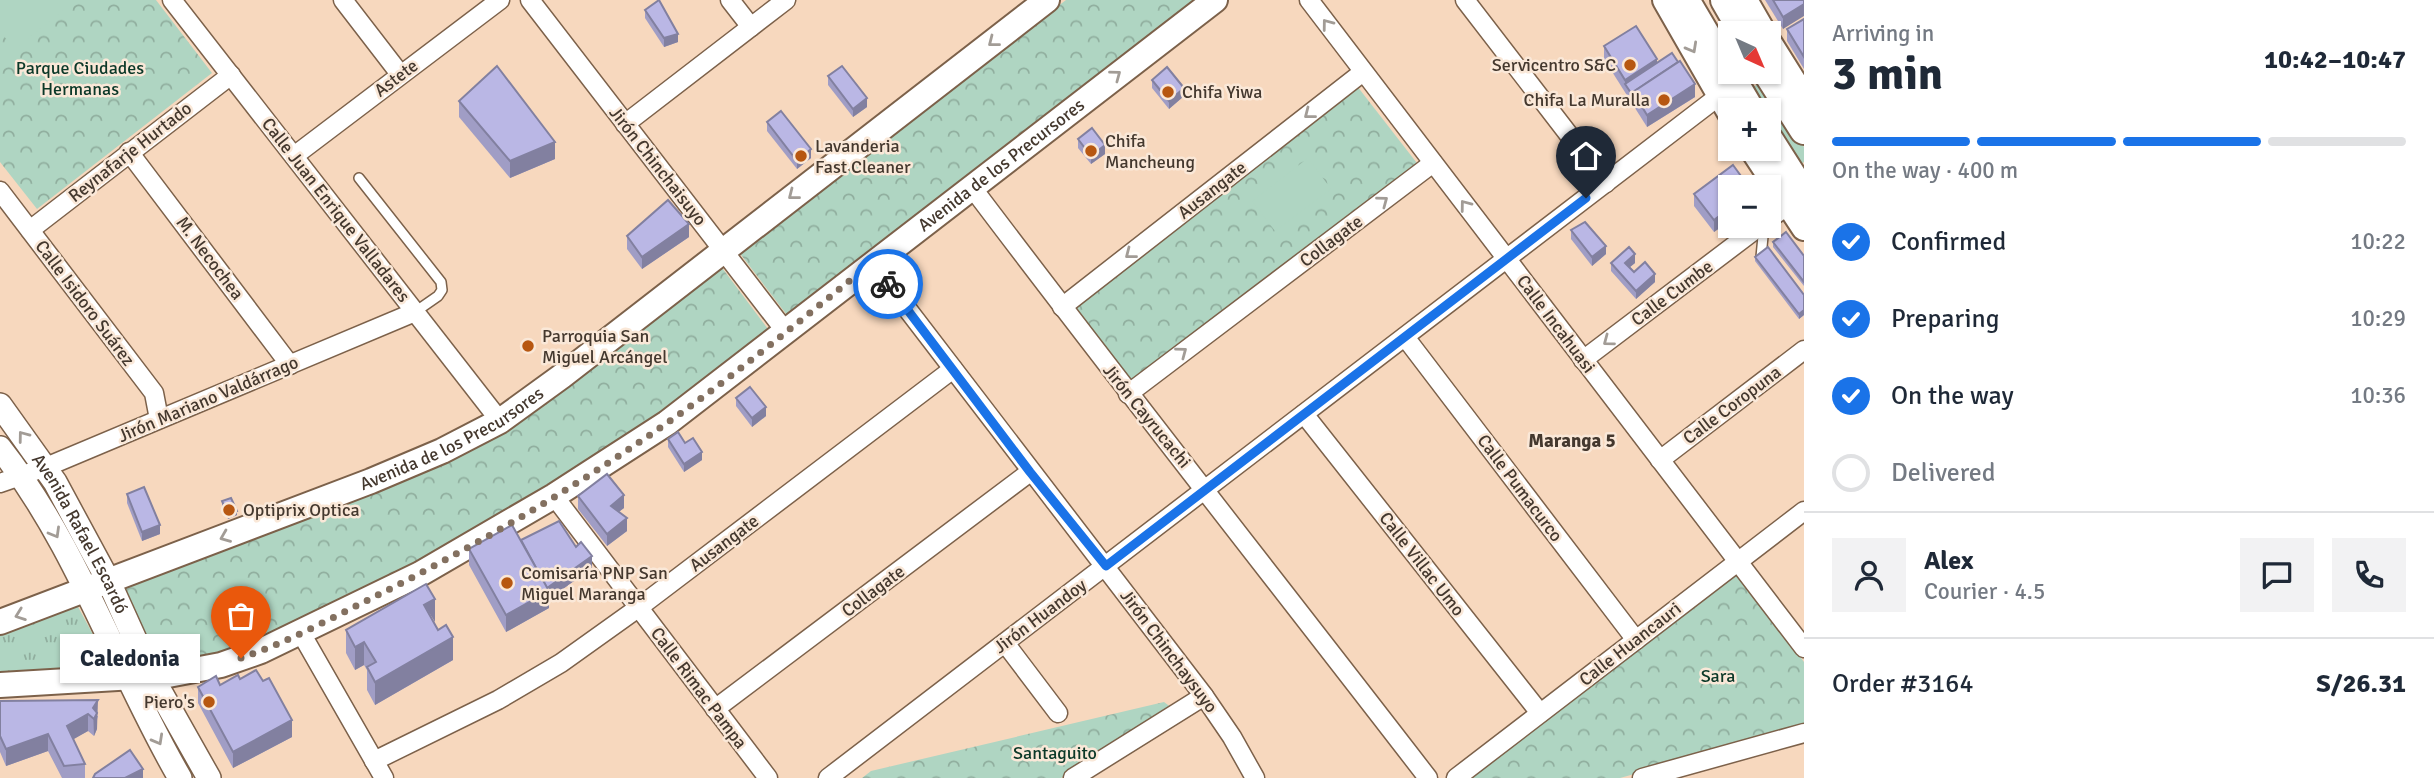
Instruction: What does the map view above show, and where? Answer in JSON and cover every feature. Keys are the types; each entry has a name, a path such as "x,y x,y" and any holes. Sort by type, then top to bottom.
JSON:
{"main road":[{"name":"Avenida de los Precursores","path":"0,622 383,476 442,451 500,421 562,376 1047,0"},
{"name":"Avenida de los Precursores","path":"0,685 152,677 221,664 261,652 420,574 554,496 667,423 1215,0"},
{"path":"1665,0 1731,98"},
{"path":"1685,0 1732,98"},
{"path":"1725,0 1737,21"},
{"path":"1745,0 1757,21"},
{"path":"1782,63 1804,98"},
{"path":"1738,98 1750,84"},
{"path":"1775,84 1804,130"},
{"path":"1761,161 1791,203"},
{"path":"1776,161 1802,230"}],"street":[{"name":"Calle Juan Enrique Valladares","path":"172,0 500,421"},
{"path":"344,0 400,74"},
{"name":"Astete","path":"294,156 500,0"},
{"name":"Jirón Chinchaisuyo","path":"530,0 786,332"},
{"path":"730,0 751,27"},
{"path":"625,124 786,0"},
{"name":"Calle Incahuasi","path":"1309,0 1804,648"},
{"path":"1465,0 1606,183"},
{"name":"Ausangate","path":"1062,307 1363,72"},
{"name":"Reynafarje Hurtado","path":"30,230 231,75"},
{"name":"Jirón Huandoy","path":"828,778 1606,183 1718,112"},
{"name":"M. Necochea","path":"129,152 290,365"},
{"name":"Collagate","path":"1128,394 1433,163"},
{"name":"Jirón Cayrucachi","path":"971,186 1128,394 1206,490 1428,778"},
{"name":"Calle Isidoro Suárez","path":"0,191 154,393 159,419"},
{"name":"Calle Cumbe","path":"1583,360 1746,238"},
{"name":"Jirón Chinchaysuyo","path":"872,263 1204,696 1232,737 1255,778"},
{"name":"Jirón Mariano Valdárrago","path":"11,479 46,467 415,312"},
{"name":"Calle Pumacurco","path":"1405,337 1636,640"},
{"name":"Calle Coropuna","path":"1660,460 1804,351"},
{"name":"Ausangate","path":"374,761 498,700 561,663 638,608 953,369"},
{"name":"Avenida Rafael Escardó","path":"0,405 46,467 98,586 126,678 180,778"},
{"name":"Calle Villac Umo","path":"1304,414 1540,713"},
{"name":"Avenida Rafael Escardó","path":"0,448 11,479 98,586 209,778"},
{"name":"Collagate","path":"715,709 1030,472"},
{"name":"Calle Rimac Pampa","path":"554,496 768,778"},
{"name":"Calle Huancauri","path":"1456,778 1804,511"},
{"path":"301,633 384,778"},
{"path":"1005,643 1058,713"},
{"path":"1073,778 1097,772 1204,696"},
{"path":"1649,777 1804,733"}],"lane":[{"path":"359,178 441,282 442,290 438,296 415,312"},
{"path":"1761,257 1762,238"}],"green space":[{"name":"Parque Ciudades Hermanas","path":"0,0 156,0 212,73 37,209 0,162"},
{"path":"0,0 55,0 63,11 14,49 0,31"},
{"path":"1066,0 1205,0 790,319 738,251"},
{"path":"1758,84 1765,84 1774,98 1754,98 1749,90"},
{"path":"1357,86 1420,167 1130,384 1074,306"},
{"path":"1781,110 1804,147 1804,162 1797,167 1781,142"},
{"path":"1308,158 1331,189 1275,231 1252,201"},
{"path":"720,265 771,333 556,492 306,624 225,655 158,666 120,585 493,436"},
{"name":"Sara","path":"1730,575 1739,576 1804,662 1804,727 1620,778 1468,778"},
{"path":"76,603 110,666 0,675 0,635"},
{"name":"Santaguito","path":"1164,702 1172,708 1061,778 862,778 871,771"}],"building":[{"path":"659,0 678,34 664,38 645,10"},
{"path":"1773,0 1804,0 1804,4 1783,17"},
{"path":"1804,19 1804,57 1787,29"},
{"path":"1636,26 1657,59 1625,80 1604,46"},
{"path":"1672,53 1678,62 1633,92 1633,96 1625,84"},
{"path":"1680,61 1695,84 1647,115 1633,92"},
{"path":"497,66 555,142 510,161 459,101"},
{"path":"842,66 867,98 853,109 828,76"},
{"path":"1167,67 1184,88 1169,101 1152,80"},
{"path":"781,111 811,149 797,161 767,122"},
{"path":"1092,128 1105,145 1091,156 1078,139"},
{"path":"1733,165 1740,175 1720,175"},
{"path":"1718,176 1718,217 1714,220 1694,194"},
{"path":"668,200 689,224 642,257 627,236"},
{"path":"1585,222 1606,246 1592,257 1571,230"},
{"path":"1786,232 1804,256 1804,282 1773,242"},
{"path":"1629,247 1635,254 1625,263 1634,272 1645,262 1655,274 1636,291 1611,263"},
{"path":"1768,247 1804,295 1804,310 1799,314 1755,257"},
{"path":"750,387 766,407 752,418 736,398"},
{"path":"678,432 685,443 693,438 702,452 684,464 668,439"},
{"path":"607,474 624,495 611,506 627,518 607,534 578,496"},
{"path":"144,487 160,525 142,532 127,494"},
{"name":"Optiprix Optica","path":"231,498 237,511 228,515 222,501"},
{"path":"559,521 576,547 581,542 592,556 547,588 521,540"},
{"name":"Comisaría PNP San Miguel Maranga","path":"512,525 549,591 506,615 469,549"},
{"path":"426,584 435,599 424,605 438,630 446,625 453,637 375,682 367,667 376,662 364,642 355,647 346,630"},
{"path":"256,670 263,681 269,678 292,720 233,752 198,687 216,676 220,685 238,675 240,679"},
{"path":"98,700 93,708 97,713 94,719 88,714 67,726 85,764 64,766 48,734 6,749 0,736 0,701"},
{"path":"130,750 143,769 125,778 93,778 95,774"}],"way so far":[{"path":"241,658 261,652 420,574 554,496 667,423 872,263 888,284"}],"place":[{"name":"Servicentro S&C","path":"1630,65"},
{"name":"Chifa Yiwa","path":"1168,92"},
{"name":"Chifa La Muralla","path":"1664,100"},
{"name":"Chifa Mancheung","path":"1091,151"},
{"name":"Lavanderia Fast Cleaner","path":"801,156"},
{"name":"Parroquia San Miguel Arcángel","path":"528,346"},
{"name":"Optiprix Optica","path":"229,510"},
{"name":"Comisaría PNP San Miguel Maranga","path":"507,583"},
{"name":"Caledonia","path":"241,658"},
{"name":"Piero's","path":"209,702"}],"district":[{"name":"Maranga 5","path":"1572,440"}],"route":[{"path":"888,284 1030,472 1106,566 1586,198"}]}
